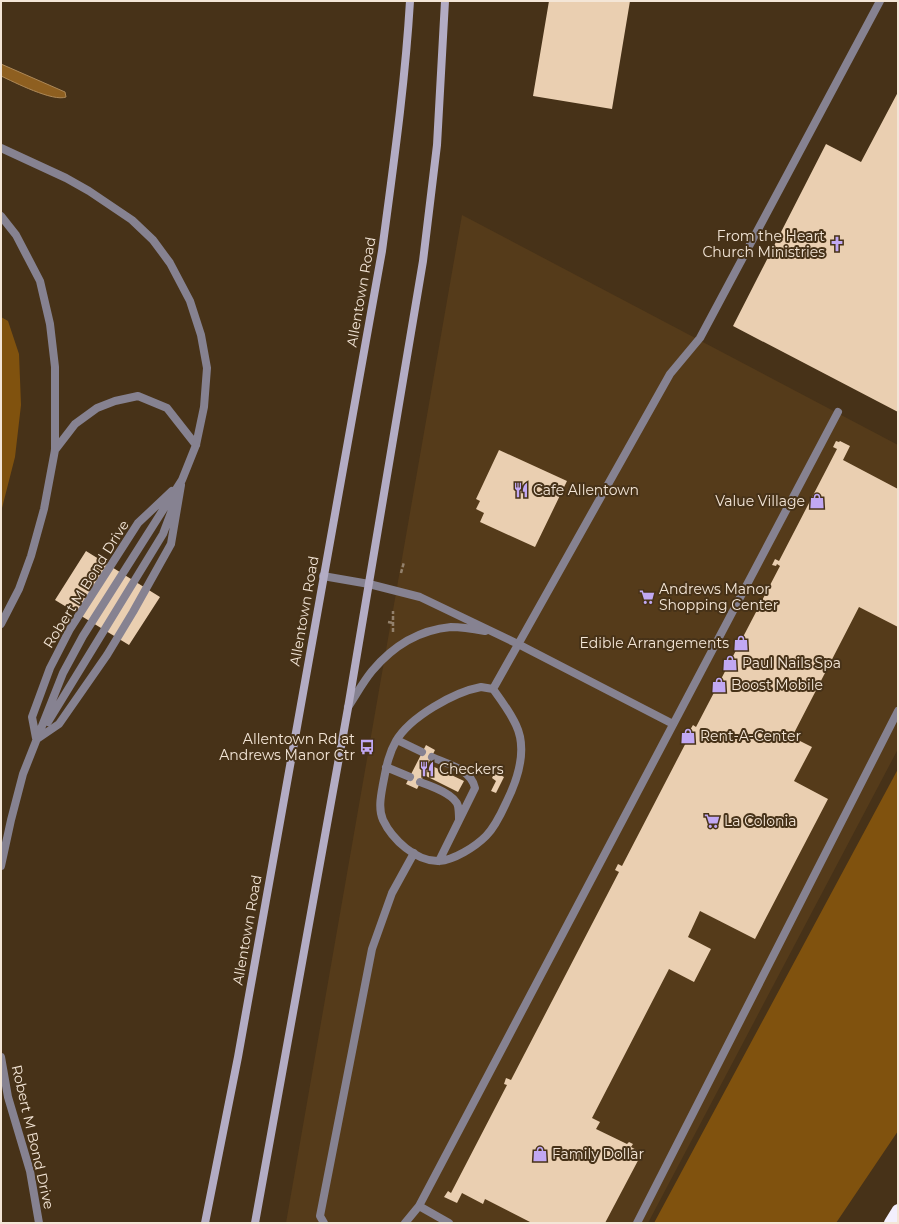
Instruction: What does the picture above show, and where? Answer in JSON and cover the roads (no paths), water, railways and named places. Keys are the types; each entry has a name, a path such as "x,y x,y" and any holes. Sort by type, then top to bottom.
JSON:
{"highway":[{"path":"890,1223 898,1210"}],"main road":[{"name":"Allentown Road","path":"205,1223 238,1057 382,251 398,126 408,35 410,1"},
{"path":"255,1223 348,708 424,253 437,145 445,1"}],"street":[{"path":"494,689 670,374 700,338 880,1"},
{"name":"Robert M Bond Drive","path":"1,148 66,178 132,220 153,240 170,263 190,301 201,335 207,368 204,407 196,445 163,534 37,739"},
{"path":"1,216 16,235 40,281 50,324 55,367 55,450 44,509 31,556 19,589 1,624"},
{"path":"55,450 75,424 97,408 115,401 138,396 167,408 196,445"},
{"path":"405,1223 419,1206 838,412"},
{"name":"Robert M Bond Drive","path":"1,866 9,827 23,774 63,673 80,642 182,480"},
{"name":"Robert M Bond Drive","path":"37,739 59,724 107,655 133,612 171,544 182,480"},
{"name":"Robert M Bond Drive","path":"37,739 32,717 50,668 70,629 138,523 182,480"},
{"path":"323,576 369,584 420,597 518,644 673,724"},
{"path":"348,708 371,672 398,646 411,639 435,630 452,627 494,633"},
{"path":"480,687 494,689 517,726 521,742 520,768 508,800 487,835 472,848 439,861 426,859 400,844 390,833 382,819 380,801 389,755 397,740 407,727 420,716 464,691 480,687"},
{"path":"637,1223 898,711"},
{"path":"397,740 422,752"},
{"path":"432,757 466,773 474,782 475,788 439,861"},
{"path":"386,767 410,777"},
{"path":"420,782 446,793 453,798 458,805 459,820"},
{"path":"324,1223 320,1216 372,949 392,893 414,853"},
{"name":"Robert M Bond Drive","path":"1,1058 8,1097 30,1171 39,1223"},
{"path":"419,1206 448,1223"}],"place":[{"name":"From the Heart Church Ministries","path":"837,244"},
{"name":"Cafe Allentown","path":"521,490"},
{"name":"Value Village","path":"817,501"},
{"name":"Andrews Manor Shopping Center","path":"647,597"},
{"name":"Edible Arrangements","path":"741,643"},
{"name":"Paul Nails Spa","path":"730,663"},
{"name":"Boost Mobile","path":"719,685"},
{"name":"Rent-A-Center","path":"688,736"},
{"name":"Allentown Rd at Andrews Manor Ctr","path":"367,747"},
{"name":"Checkers","path":"427,769"},
{"name":"La Colonia","path":"712,821"},
{"name":"Family Dollar","path":"540,1154"}]}
